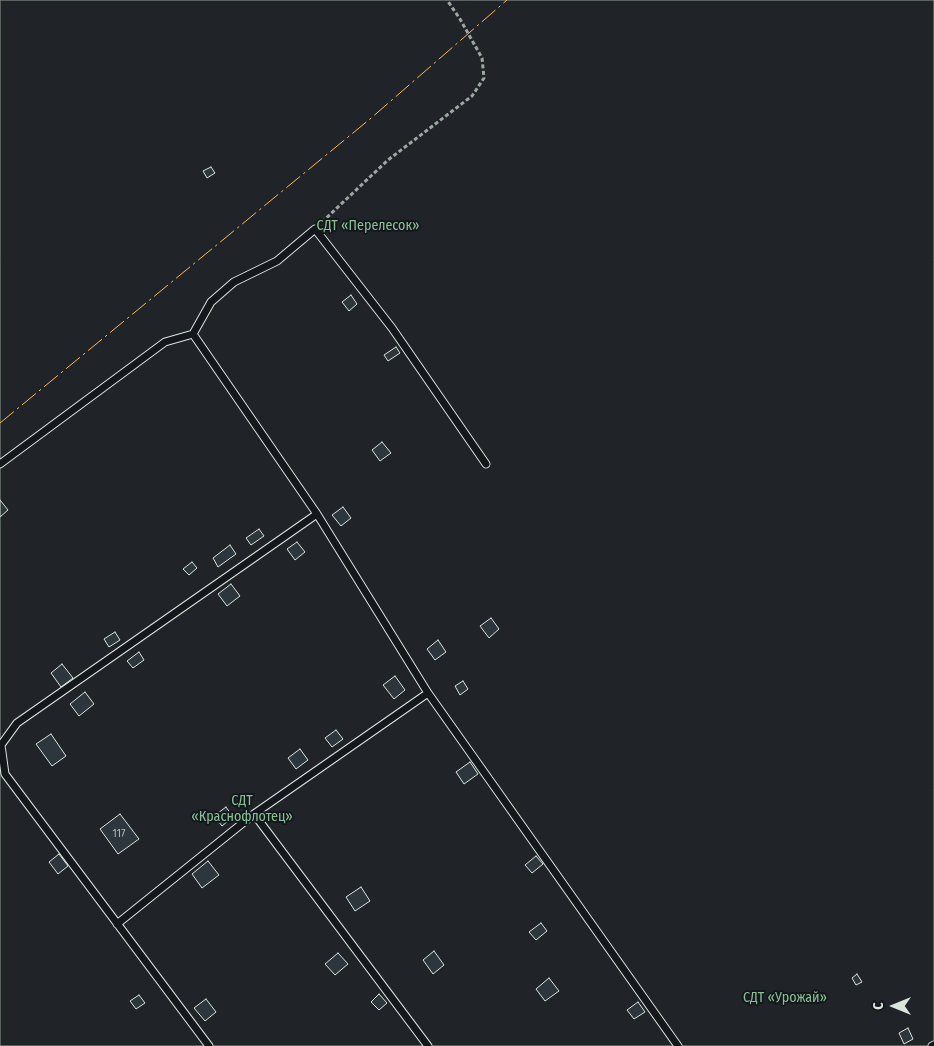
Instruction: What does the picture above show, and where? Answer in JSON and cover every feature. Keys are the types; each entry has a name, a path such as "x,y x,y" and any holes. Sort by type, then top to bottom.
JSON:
{"lane":[{"path":"0,464 165,342 193,334 211,302 234,282 278,261 315,229 392,328 486,464"},
{"path":"193,334 317,514 428,693 678,1046"},
{"path":"209,1046 5,774 1,746 16,723 317,514"},
{"path":"117,924 254,814 428,693"},
{"path":"254,814 428,1046"}],"path":[{"path":"315,229 388,160 472,96 484,78 482,58 448,0"}],"green space":[{"path":"0,0 934,0 934,1046 0,1046"}],"building":[{"path":"211,167 215,173 207,178 203,171"},
{"path":"351,295 357,304 349,311 342,302"},
{"path":"396,347 400,353 388,361 384,355"},
{"path":"382,442 391,453 380,461 372,450"},
{"path":"0,500 8,510 0,517"},
{"path":"343,507 351,518 341,526 332,515"},
{"path":"259,529 264,536 251,545 246,538"},
{"path":"297,542 305,552 295,560 287,549"},
{"path":"230,545 236,554 218,567 213,558"},
{"path":"192,562 197,568 189,575 183,569"},
{"path":"231,584 240,596 227,606 218,594"},
{"path":"491,618 499,629 489,638 480,626"},
{"path":"115,632 120,640 109,647 104,639"},
{"path":"438,640 446,652 435,660 427,649"},
{"path":"139,652 144,660 133,668 127,661"},
{"path":"62,664 73,678 61,687 51,673"},
{"path":"395,676 405,690 394,699 383,685"},
{"path":"463,681 468,689 460,695 455,686"},
{"path":"85,692 94,704 79,716 70,704"},
{"path":"336,730 343,739 332,747 325,738"},
{"path":"51,734 66,756 52,766 36,744"},
{"path":"300,749 308,760 296,769 288,758"},
{"path":"470,762 478,774 464,784 456,772"},
{"path":"226,807 233,817 222,826 214,816"},
{"path":"120,814 139,839 118,854 100,829"},
{"path":"59,854 68,866 58,874 49,862"},
{"path":"536,856 543,864 532,873 525,865"},
{"path":"208,861 219,875 202,888 192,874"},
{"path":"361,887 370,901 355,911 346,897"},
{"path":"541,923 547,931 536,940 529,932"},
{"path":"434,951 444,965 433,974 423,960"},
{"path":"338,953 348,964 335,975 325,964"},
{"path":"857,974 862,982 856,985 852,978"},
{"path":"549,978 559,991 545,1001 536,989"},
{"path":"379,994 387,1003 379,1010 371,1002"},
{"path":"139,995 145,1003 136,1009 130,1001"},
{"path":"206,999 216,1012 205,1021 194,1008"},
{"path":"638,1002 645,1012 634,1019 627,1010"},
{"path":"908,1028 913,1039 904,1044 899,1033"}],"power":[{"path":"0,423 370,119 507,0"}],"park label":[{"name":"СДТ «Перелесок»","path":"368,226"},
{"name":"СДТ «Краснофлотец»","path":"242,810"},
{"name":"СДТ «Урожай»","path":"785,998"}]}
